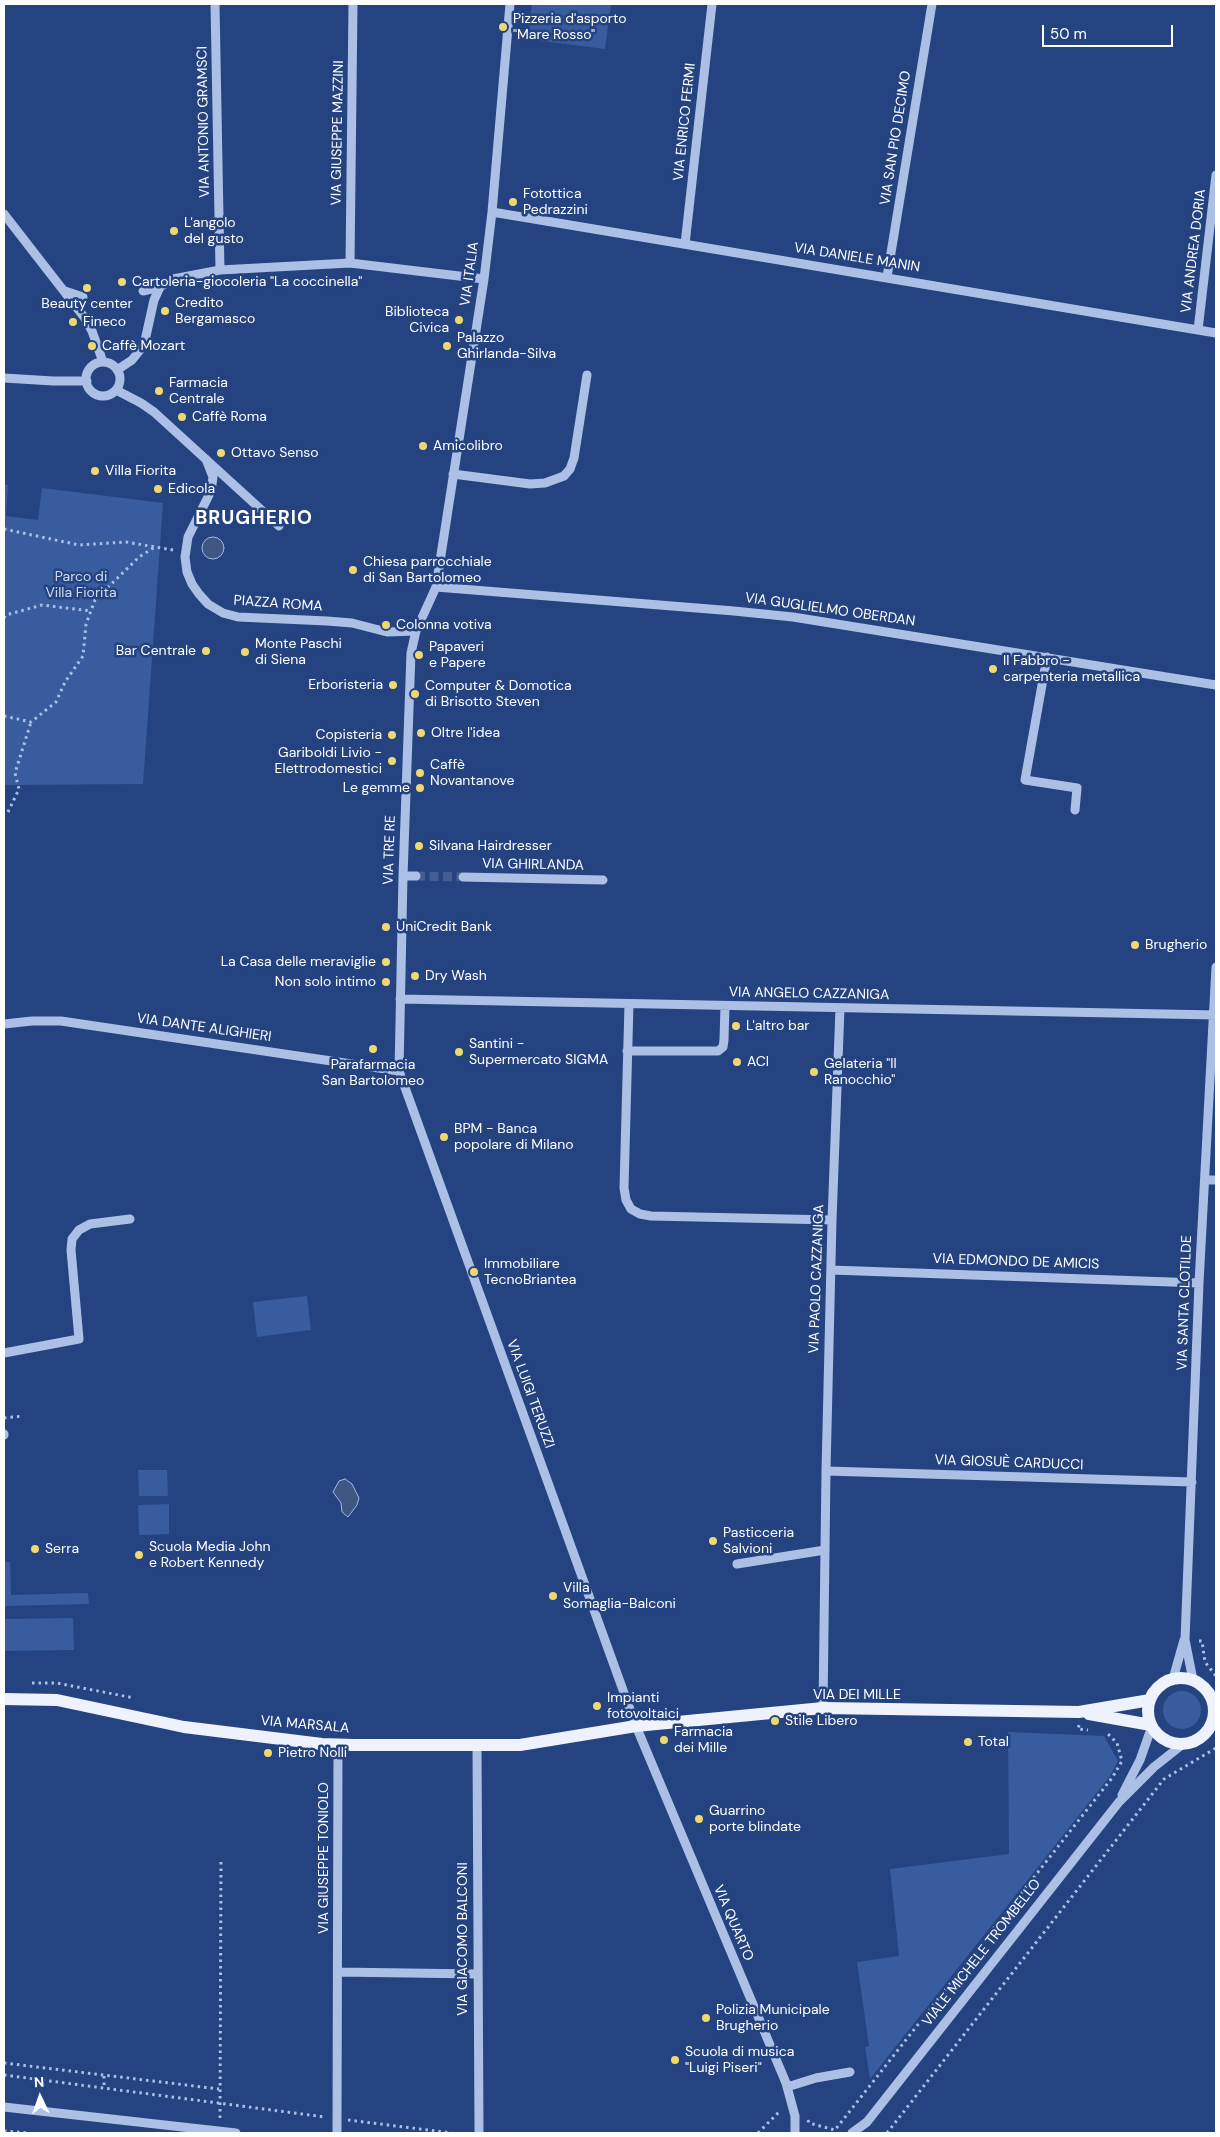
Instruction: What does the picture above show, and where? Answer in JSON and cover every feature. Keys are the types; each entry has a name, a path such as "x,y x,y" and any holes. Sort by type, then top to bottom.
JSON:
{"main road":[{"path":"1173,1678 1193,1680 1204,1687 1214,1698 1213,1728 1193,1741 1183,1744 1165,1740 1151,1726 1148,1712 1150,1700 1159,1686 1173,1678"},
{"name":"VIA MARSALA","path":"4,1700 57,1700 184,1726 322,1744 520,1744 636,1726"},
{"name":"VIA DEI MILLE","path":"1079,1712 1150,1700"},
{"name":"VIA DEI MILLE","path":"636,1726 823,1708 1079,1712 1151,1726"}],"street":[{"name":"VIA ANTONIO GRAMSCI","path":"215,4 220,270"},
{"name":"VIA GIUSEPPE MAZZINI","path":"350,263 353,4"},
{"name":"VIA ITALIA","path":"416,631 436,587 484,279 492,212 510,4"},
{"name":"VIA ENRICO FERMI","path":"685,244 712,4"},
{"name":"VIA SAN PIO DECIMO","path":"887,277 932,4"},
{"name":"VIA ANDREA DORIA","path":"1198,330 1216,175"},
{"name":"VIA DANIELE MANIN","path":"492,212 1216,333"},
{"path":"4,214 84,317 92,331 103,362"},
{"path":"143,291 160,287 173,279 220,270 350,263 484,279"},
{"path":"118,370 132,360 144,345 154,300 160,287"},
{"path":"65,291 82,297"},
{"path":"103,362 109,363 118,370 120,380 116,390 106,396 95,394 88,386 86,381 89,370 93,366 103,362"},
{"path":"453,474 535,484 552,482 564,476 570,469 574,458 587,375"},
{"path":"4,378 60,382 86,381"},
{"path":"116,390 141,403 187,441 279,526"},
{"name":"PIAZZA ROMA","path":"206,459 212,477 212,491 191,530 185,552 187,572 195,589 208,604 223,613 238,617 352,623 395,633 416,631"},
{"name":"VIA GUGLIELMO OBERDAN","path":"436,587 776,615 1047,657 1216,686"},
{"name":"VIA TRE RE","path":"399,1071 403,876 411,653 416,631"},
{"path":"1047,657 1025,780 1077,788 1075,810"},
{"path":"403,876 416,876"},
{"name":"VIA GHIRLANDA","path":"463,877 603,880"},
{"name":"VIA SANTA CLOTILDE","path":"1173,1678 1184,1640 1199,1283 1215,1015 1216,967"},
{"name":"VIA ANGELO CAZZANIGA","path":"400,1000 1215,1015"},
{"path":"629,1004 624,1188 626,1200 631,1209 640,1214 651,1216 832,1220"},
{"path":"627,1051 718,1051 723,1047 725,1006"},
{"name":"VIA PAOLO CAZZANIGA","path":"823,1708 824,1550 832,1220 840,1008"},
{"name":"VIA DANTE ALIGHIERI","path":"4,1024 32,1021 61,1021 399,1071"},
{"name":"VIA LUIGI TERUZZI","path":"399,1071 636,1726"},
{"path":"1205,1180 1216,1180"},
{"path":"4,1353 79,1339 71,1250 72,1239 79,1230 90,1224 130,1219"},
{"name":"VIA EDMONDO DE AMICIS","path":"831,1270 1199,1283"},
{"name":"VIA GIOSUÈ CARDUCCI","path":"826,1471 1192,1482"},
{"path":"738,1564 824,1550"},
{"name":"VIA SANTA CLOTILDE","path":"1184,1640 1193,1680"},
{"name":"VIA QUARTO","path":"636,1726 786,2087 796,2122 795,2133"},
{"name":"VIALE MICHELE TROMBELLO","path":"1119,1802 1140,1760 1151,1726"},
{"name":"VIA GIUSEPPE TONIOLO","path":"337,2133 338,1744"},
{"name":"VIA GIACOMO BALCONI","path":"477,1744 479,2133"},
{"name":"VIALE MICHELE TROMBELLO","path":"852,2133 867,2122 1119,1802 1154,1767 1183,1744"},
{"path":"338,1972 477,1974"},
{"path":"786,2087 816,2078 850,2072"},
{"path":"4,2107 236,2133"},
{"name":"VIALE MICHELE TROMBELLO","path":"863,2133 867,2122"}],"path":[{"path":"4,529 78,545 126,542 185,552"},
{"path":"8,812 19,789 15,773 31,722 56,702 65,682 83,656 86,624 95,600 139,557 155,547"},
{"path":"4,618 6,615 42,605 91,611"},
{"path":"4,716 31,722"},
{"path":"4,1418 23,1416"},
{"path":"758,2133 784,2108 800,2103 809,2123 837,2131 1112,1778 1122,1761 1117,1743 1107,1732 1078,1729 1079,1712"},
{"path":"887,2133 1164,1779 1216,1748"},
{"path":"220,2132 221,1860"},
{"path":"4,2062 220,2089"},
{"path":"4,2075 452,2133"},
{"path":"104,2076 104,2088"},
{"path":"4,2131 28,2133"}],"green space":[{"path":"532,4 611,4 605,49 527,39"},
{"name":"Parco di Villa Fiorita","path":"4,484 8,485 6,516 38,520 42,488 163,503 143,784 4,785"},
{"path":"307,1296 311,1330 257,1337 253,1302"},
{"path":"138,1470 167,1470 168,1496 139,1496"},
{"path":"169,1504 169,1534 139,1535 138,1505"},
{"path":"4,1562 10,1562 11,1595 88,1593 89,1604 4,1606"},
{"path":"73,1618 74,1650 4,1651 4,1619"},
{"path":"1182,1691 1196,1696 1201,1710 1196,1724 1182,1729 1168,1724 1163,1710 1168,1696"},
{"path":"1008,1732 1104,1736 1118,1761 1110,1776 870,2079 865,2047 869,2046 857,1962 899,1956 890,1869 1009,1854"}],"shaded area":[{"path":"213,537 221,540 224,548 221,556 213,559 205,556 202,548 205,540"},
{"path":"345,1479 352,1484 359,1498 357,1505 348,1517 342,1512 341,1503 333,1492 339,1481"}],"tunnel":[{"path":"416,876 463,877"}],"place":[{"name":"Pizzeria d'asporto \"Mare Rosso\"","path":"503,27"},
{"name":"Fotottica Pedrazzini","path":"513,202"},
{"name":"L'angolo del gusto","path":"174,231"},
{"name":"Cartoleria-giocoleria \"La coccinella\"","path":"122,282"},
{"name":"Beauty center","path":"87,288"},
{"name":"Credito Bergamasco","path":"165,311"},
{"name":"Biblioteca Civica","path":"459,320"},
{"name":"Fineco","path":"73,322"},
{"name":"Caffè Mozart","path":"92,346"},
{"name":"Palazzo Ghirlanda-Silva","path":"447,346"},
{"name":"Farmacia Centrale","path":"159,391"},
{"name":"Caffè Roma","path":"182,417"},
{"name":"Amicolibro","path":"423,446"},
{"name":"Ottavo Senso","path":"221,453"},
{"name":"Villa Fiorita","path":"95,471"},
{"name":"Edicola","path":"158,489"},
{"name":"Chiesa parrocchiale di San Bartolomeo","path":"353,570"},
{"name":"Colonna votiva","path":"386,625"},
{"name":"Bar Centrale","path":"206,651"},
{"name":"Monte Paschi di Siena","path":"245,652"},
{"name":"Papaveri e Papere","path":"419,655"},
{"name":"Il Fabbro - carpenteria metallica","path":"993,669"},
{"name":"Erboristeria","path":"393,685"},
{"name":"Computer & Domotica di Brisotto Steven","path":"415,694"},
{"name":"Oltre l'idea","path":"421,733"},
{"name":"Copisteria","path":"392,735"},
{"name":"Gariboldi Livio - Elettrodomestici","path":"392,761"},
{"name":"Caffè Novantanove","path":"420,773"},
{"name":"Le gemme","path":"420,788"},
{"name":"Silvana Hairdresser","path":"419,846"},
{"name":"UniCredit Bank","path":"386,927"},
{"name":"Brugherio","path":"1135,945"},
{"name":"La Casa delle meraviglie","path":"386,962"},
{"name":"Dry Wash","path":"415,976"},
{"name":"Non solo intimo","path":"386,982"},
{"name":"L'altro bar","path":"736,1026"},
{"name":"Parafarmacia San Bartolomeo","path":"373,1049"},
{"name":"Santini - Supermercato SIGMA","path":"459,1052"},
{"name":"ACI","path":"737,1062"},
{"name":"Gelateria \"Il Ranocchio\"","path":"814,1072"},
{"name":"BPM - Banca popolare di Milano","path":"444,1137"},
{"name":"Immobiliare TecnoBriantea","path":"474,1272"},
{"name":"Pasticceria Salvioni","path":"713,1541"},
{"name":"Serra","path":"35,1549"},
{"name":"Scuola Media John e Robert Kennedy","path":"139,1555"},
{"name":"Villa Somaglia-Balconi","path":"553,1596"},
{"name":"Impianti fotovoltaici","path":"597,1706"},
{"name":"Stile Libero","path":"775,1721"},
{"name":"Farmacia dei Mille","path":"664,1740"},
{"name":"Total","path":"968,1742"},
{"name":"Pietro Nolli","path":"268,1753"},
{"name":"Guarrino porte blindate","path":"699,1819"},
{"name":"Polizia Municipale Brugherio","path":"706,2018"},
{"name":"Scuola di musica \"Luigi Piseri\"","path":"675,2060"}],"district":[{"name":"BRUGHERIO","path":"254,519"}]}
